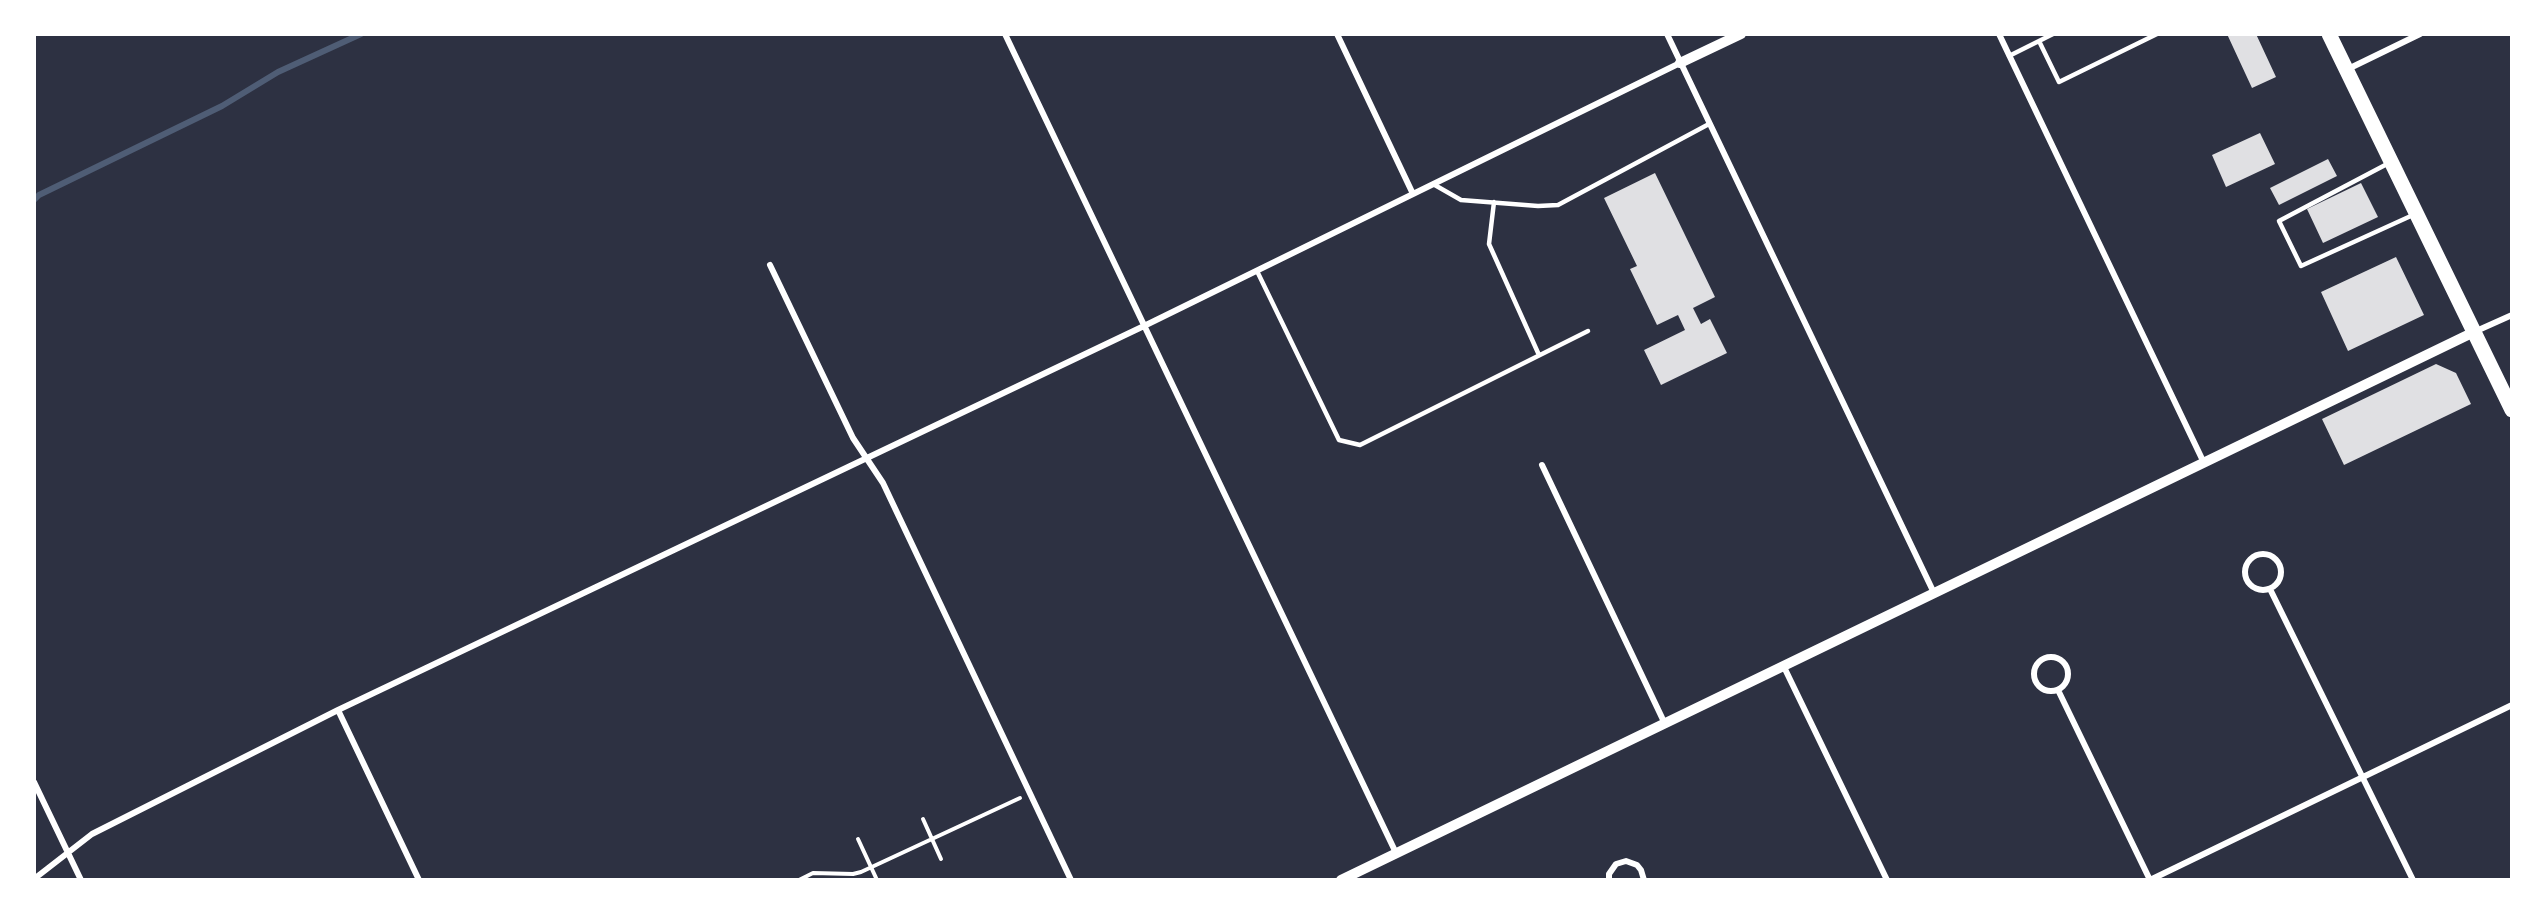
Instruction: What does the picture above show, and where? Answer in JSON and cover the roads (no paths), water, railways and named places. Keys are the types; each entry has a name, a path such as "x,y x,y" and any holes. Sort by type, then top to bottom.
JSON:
{"main road":[{"path":"2329,34 2511,410"}],"street":[{"path":"1005,34 1396,853"},
{"path":"1338,34 1413,194"},
{"path":"1667,34 1934,593"},
{"path":"34,879 92,834 338,710 1144,326 1741,34"},
{"path":"1999,34 2204,463"},
{"path":"2346,70 2420,34"},
{"path":"770,266 854,438 883,483 1071,879"},
{"path":"1341,879 2511,315"},
{"path":"1542,465 1665,724"},
{"path":"2257,555 2269,555 2279,563 2281,569 2279,581 2270,589 2265,591 2253,588 2246,579 2248,562 2257,555"},
{"path":"2270,589 2413,879"},
{"path":"2054,657 2064,662 2067,667 2068,678 2058,690 2047,691 2034,679 2035,668 2043,659 2054,657"},
{"path":"1784,667 1887,879"},
{"path":"2058,690 2150,879 2511,705"},
{"path":"338,710 419,879"},
{"path":"34,782 81,879"},
{"path":"1609,879 1609,874 1616,864 1626,861 1637,865 1644,879"}],"lane":[{"path":"2009,56 2054,34"},
{"path":"2039,41 2059,82 2157,34"},
{"path":"1433,184 1461,200 1538,206 1558,205 1709,124"},
{"path":"2391,162 2279,221 2301,266 2415,214"},
{"path":"1494,202 1489,244 1539,355"},
{"path":"1257,271 1339,440 1360,445 1588,331"}],"waterway":[{"path":"34,200 39,195 222,106 278,72 361,34"}]}
